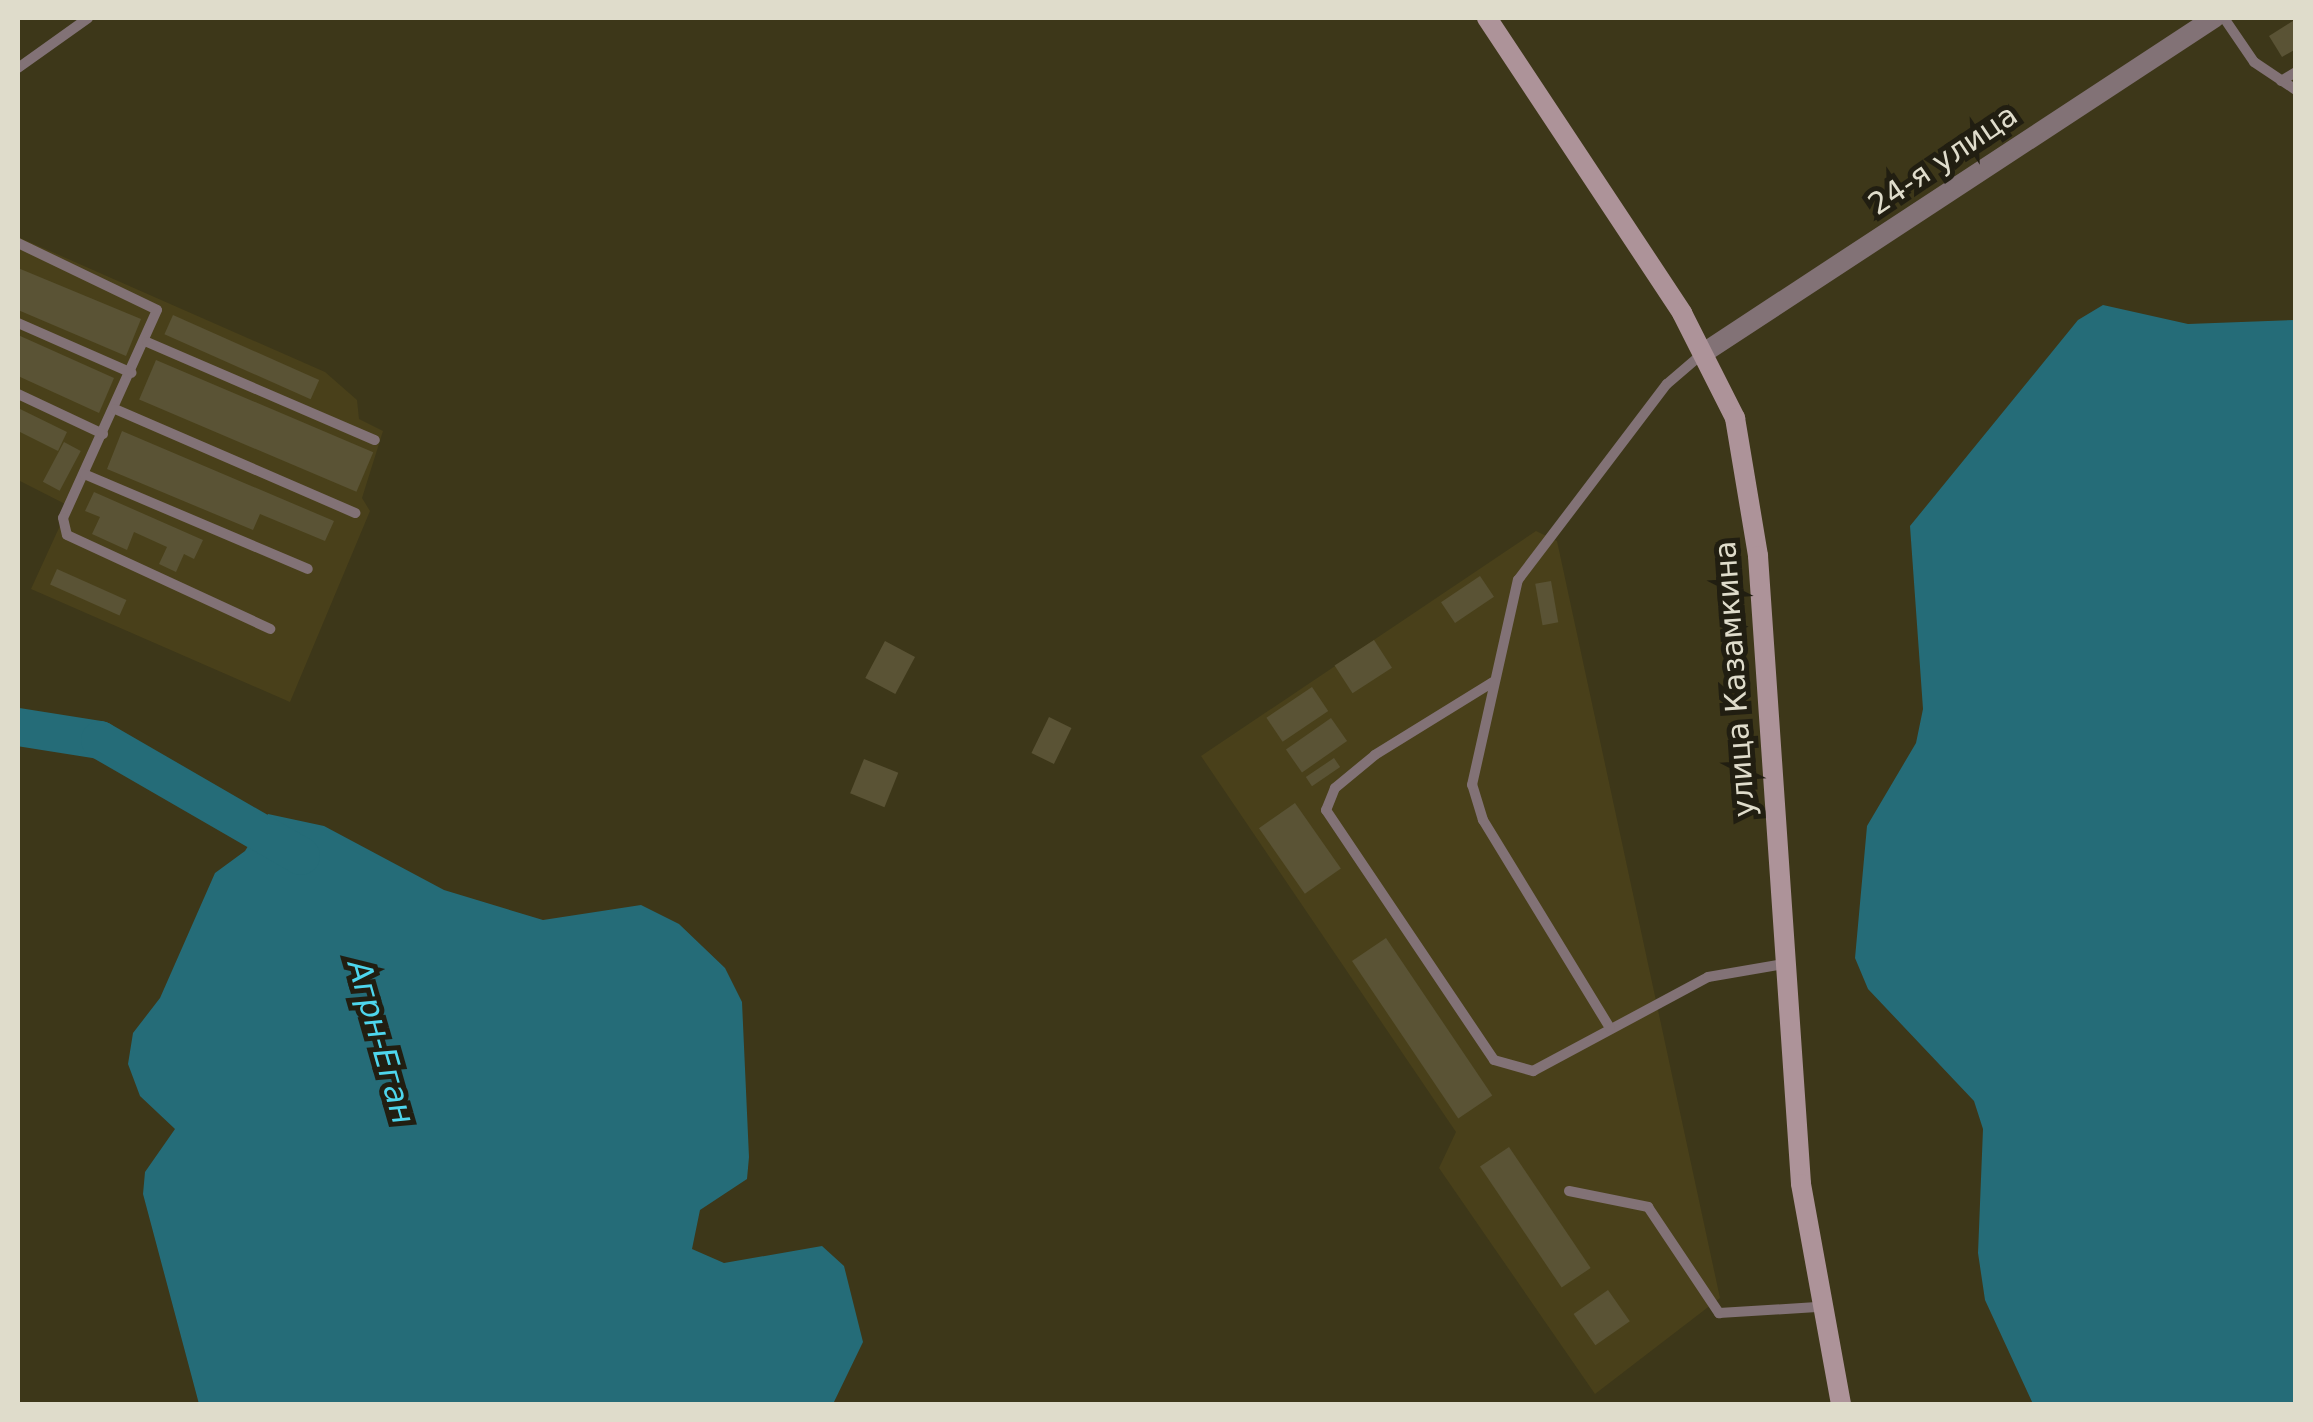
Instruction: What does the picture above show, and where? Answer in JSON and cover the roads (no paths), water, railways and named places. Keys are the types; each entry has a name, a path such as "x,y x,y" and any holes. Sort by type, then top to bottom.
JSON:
{"main road":[{"name":"улица Казамкина","path":"1487,18 1705,352 1735,418 1752,498 1784,964 1817,1308 1841,1404"}],"street":[{"name":"24-я улица","path":"1705,352 2214,18"}],"lane":[{"path":"18,68 88,18"},
{"path":"2224,18 2254,62 2296,90"},
{"path":"2281,81 2296,72"},
{"path":"18,242 146,298 158,319 64,518 74,542 270,630"},
{"path":"18,323 132,373"},
{"path":"147,342 375,440"},
{"path":"1610,1028 1474,801 1493,682 1524,568 1667,384 1705,352"},
{"path":"18,394 103,434"},
{"path":"115,409 355,512"},
{"path":"84,474 308,569"},
{"path":"1493,682 1343,780 1328,798 1328,822 1506,1070 1533,1071 1708,978 1784,964"},
{"path":"1569,1191 1648,1208 1719,1313 1817,1308"}],"water":[{"path":"2103,305 2188,324 2295,320 2295,1404 2033,1404 1985,1300 1978,1253 1983,1129 1974,1101 1868,989 1855,958 1867,826 1916,743 1923,709 1910,526 2078,320"},
{"path":"268,814 324,826 444,890 543,920 641,905 679,924 725,968 742,1002 747,1179 700,1210 692,1249 724,1263 822,1246 844,1266 863,1342 833,1404 199,1404 143,1194 145,1172 175,1129 140,1096 128,1064 133,1033 160,998 215,873 245,851"}],"waterway":[{"name":"Агрн-Еган","path":"18,727 100,740 301,856"}]}
